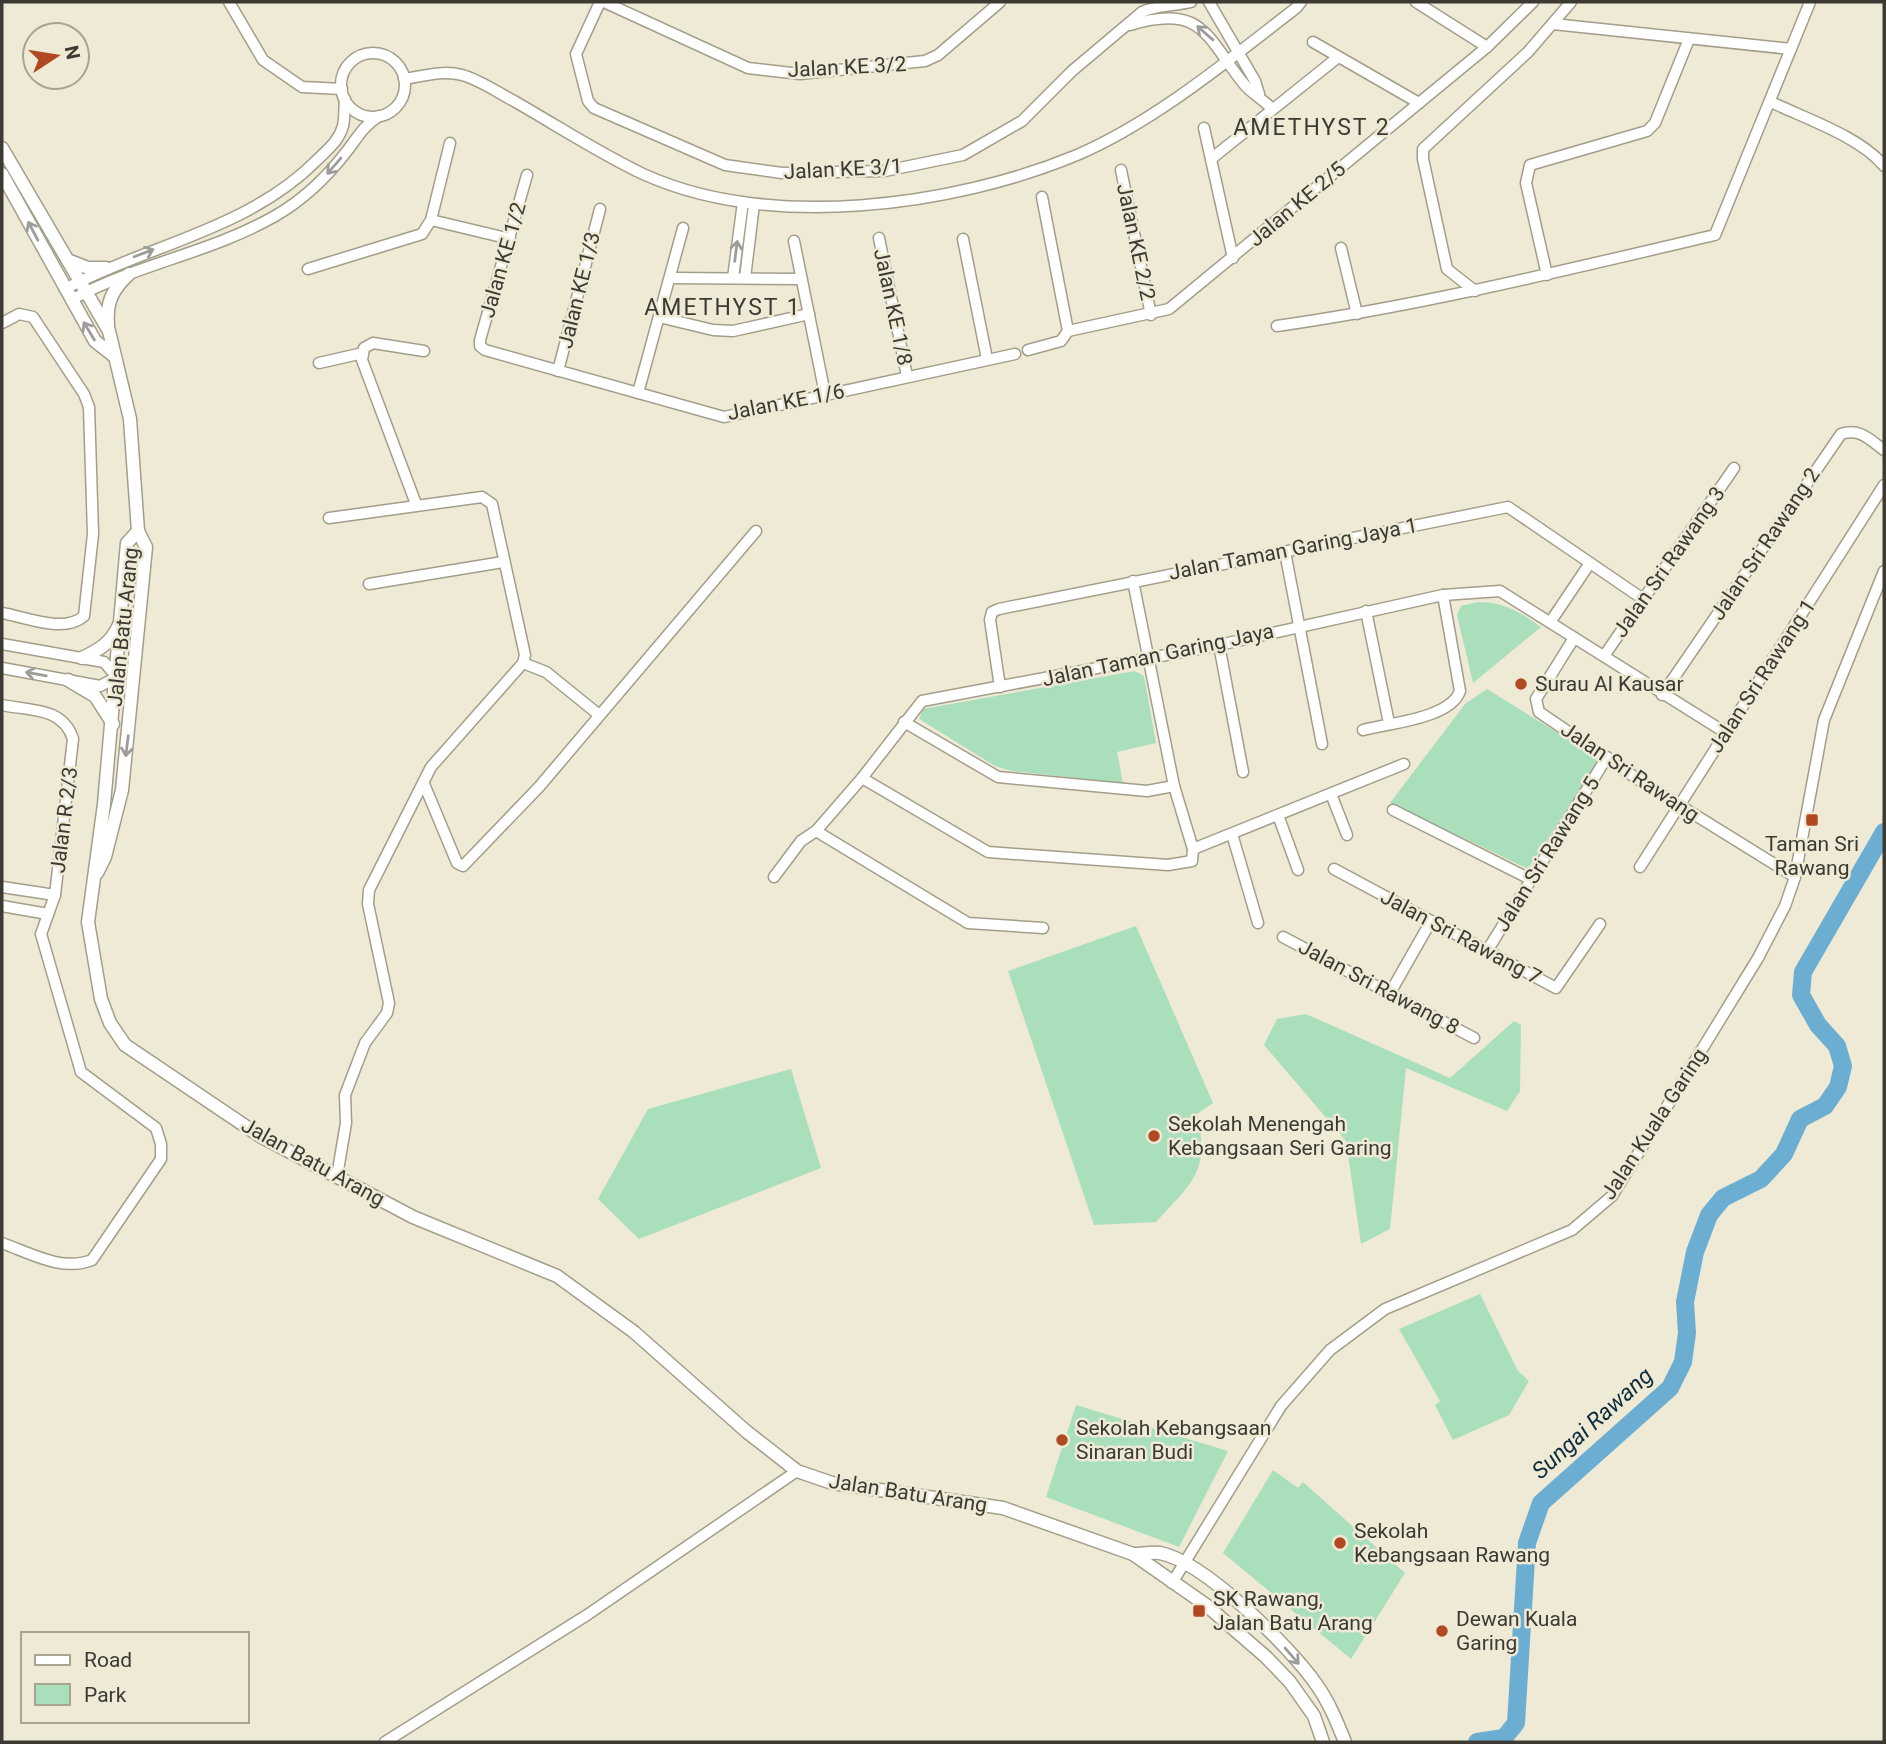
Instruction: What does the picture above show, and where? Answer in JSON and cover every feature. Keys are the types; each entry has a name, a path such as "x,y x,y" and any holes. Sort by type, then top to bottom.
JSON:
{"main road":[{"name":"Jalan Batu Arang","path":"2,148 70,261 108,331 130,419 138,531 127,543 113,724 88,922 101,999 125,1045 260,1136 414,1217 557,1276 634,1332 747,1432 797,1471 843,1485 1003,1507 1133,1554 1237,1630 1290,1682 1314,1716 1323,1742"},
{"path":"2,174 95,341 114,356"},
{"path":"70,261 88,268 106,268"},
{"path":"108,331 107,309 110,297 129,274"},
{"path":"94,880 105,857 122,790 146,547 138,531"},
{"path":"82,658 99,650 113,638 121,621"},
{"path":"132,702 117,677 129,670 137,655"},
{"path":"68,680 95,696 107,710 113,724"},
{"name":"Jalan Batu Arang","path":"1133,1554 1160,1553 1185,1564 1220,1588 1285,1647 1316,1683 1344,1740"}],"street":[{"path":"229,2 263,60 302,87 343,94 359,113 379,116"},
{"name":"Jalan KE 3/2","path":"602,2 738,64 800,74 925,61 938,55 1000,2"},
{"name":"Jalan KE 3/1","path":"602,2 576,54 588,101 594,108 725,165 782,173 885,171 963,155 1022,121 1072,71 1124,27 1153,7 1172,7 1191,2"},
{"path":"1209,2 1255,81 1259,94 1272,110"},
{"path":"404,79 443,73 476,80 642,173 679,188 748,203 875,204 949,194 1077,155 1198,83 1301,2"},
{"path":"1416,2 1487,47"},
{"name":"Jalan KE 2/5","path":"1068,331 1169,309 1487,47 1533,2"},
{"path":"1475,291 1447,269 1423,149 1528,52 1571,2"},
{"path":"1277,326 1357,314 1475,291 1715,235 1810,2"},
{"path":"1124,27 1162,19 1188,20 1214,40 1246,87 1259,94"},
{"path":"1553,24 1791,49"},
{"path":"1546,275 1526,183 1530,165 1647,131 1655,123 1689,40"},
{"path":"1314,42 1337,58 1419,103"},
{"path":"68,295 106,268 237,217 275,196 306,172 335,143 343,126 346,68 363,54 384,55 393,60 404,79 405,89 396,107 363,127 347,151 311,191 278,215 245,233 129,274 84,286"},
{"path":"1211,159 1337,58"},
{"path":"1771,102 1833,131 1878,158 1884,166"},
{"path":"1204,128 1233,258"},
{"path":"308,269 422,234 431,220 450,143"},
{"name":"Jalan KE 2/2","path":"1121,170 1151,315"},
{"name":"Jalan KE 1/2","path":"480,346 527,174"},
{"path":"1028,350 1061,341 1068,331 1042,197"},
{"path":"733,278 748,203"},
{"path":"746,278 748,203"},
{"name":"Jalan KE 1/3","path":"558,371 600,209"},
{"path":"431,220 510,239"},
{"path":"638,393 683,228"},
{"name":"Jalan KE 1/8","path":"879,238 908,376"},
{"path":"962,239 987,359"},
{"path":"794,241 825,394"},
{"path":"1341,248 1357,314"},
{"path":"671,278 801,279"},
{"path":"2,323 19,314 33,317 84,394 89,407 93,534 84,616 76,623 65,625 2,612"},
{"path":"659,317 713,330 733,331 809,314"},
{"path":"416,504 362,360 365,348 373,343 424,351"},
{"name":"Jalan KE 1/6","path":"480,346 558,371 724,417 1015,354"},
{"path":"319,363 363,353"},
{"name":"Jalan Sri Rawang 2","path":"1662,695 1841,434 1852,430 1861,433 1884,450"},
{"name":"Jalan Sri Rawang 3","path":"1604,656 1734,468"},
{"name":"Jalan Sri Rawang 1","path":"1640,867 1884,485"},
{"path":"329,518 416,504 482,497 488,499 492,504 525,655 523,663 431,766 369,890 368,904 389,1003 387,1013 365,1043 345,1094 346,1124 337,1176"},
{"name":"Jalan Taman Garing Jaya 1","path":"1000,687 992,612 1133,581 1508,507 1643,599"},
{"path":"424,784 457,863 463,866 539,787 598,714 756,531"},
{"path":"1285,552 1297,626 1322,744"},
{"path":"369,584 503,562"},
{"path":"1551,621 1590,563"},
{"name":"Jalan Kuala Garing","path":"1172,1583 1281,1406 1330,1350 1385,1309 1572,1230 1612,1196 1758,958 1785,906 1796,877 1824,720 1884,571"},
{"path":"862,778 988,852 1181,863 1192,861 1193,849 1174,786 1133,581"},
{"name":"Jalan Taman Garing Jaya","path":"774,877 801,841 816,831 862,778 922,701 1219,645 1443,595 1500,591 1726,733"},
{"path":"1363,730 1437,712 1457,698 1460,691 1443,595"},
{"path":"1366,611 1389,723"},
{"name":"Jalan Sri Rawang","path":"1574,638 1536,699 1535,706 1539,712 1679,806 1796,877"},
{"path":"2,643 104,663 117,677 100,686 2,668"},
{"path":"1219,645 1243,772"},
{"path":"523,663 546,672 598,714"},
{"name":"Jalan R 2/3","path":"2,705 58,716 69,726 74,740 55,895 41,934 81,1072 156,1128 162,1144 161,1159 92,1260 78,1266 63,1265 2,1243"},
{"path":"904,722 998,777 1147,791 1174,786"},
{"name":"Jalan Sri Rawang 5","path":"1487,951 1607,757"},
{"path":"1193,849 1404,764"},
{"path":"1331,794 1347,835"},
{"path":"1393,810 1530,879"},
{"path":"1278,815 1298,870"},
{"path":"816,831 968,923 1043,928"},
{"path":"1232,834 1258,923"},
{"name":"Jalan Sri Rawang 7","path":"1334,869 1556,988 1600,924"},
{"path":"2,887 55,895"},
{"path":"2,906 48,914"},
{"path":"1390,993 1431,921"},
{"name":"Jalan Sri Rawang 8","path":"1283,937 1474,1038"},
{"path":"385,1742 587,1615 797,1471"}],"green space":[{"path":"1478,602 1511,609 1541,627 1473,683 1457,615 1461,606"},
{"path":"1135,671 1144,676 1156,743 1117,752 1123,783 1012,771 995,766 919,719 923,709"},
{"path":"1487,689 1600,759 1528,869 1390,803 1465,704"},
{"path":"1136,926 1213,1103 1197,1114 1201,1150 1195,1175 1156,1222 1094,1225 1008,971"},
{"path":"1306,1014 1450,1078 1514,1021 1521,1025 1520,1091 1507,1111 1406,1068 1390,1229 1361,1244 1346,1141 1264,1045 1277,1019"},
{"path":"791,1069 821,1168 639,1239 598,1199 648,1109"},
{"path":"1480,1294 1518,1371 1529,1381 1509,1415 1453,1440 1435,1405 1440,1401 1399,1329"},
{"path":"1076,1405 1228,1451 1179,1547 1046,1497"},
{"path":"1273,1470 1298,1488 1303,1482 1405,1573 1351,1659 1223,1553"}],"waterway":[{"name":"Sungai Rawang","path":"1477,1742 1504,1738 1516,1723 1527,1543 1541,1503 1670,1388 1683,1362 1687,1333 1685,1302 1695,1252 1709,1215 1723,1198 1761,1179 1784,1154 1800,1119 1825,1106 1838,1087 1843,1066 1837,1046 1818,1025 1801,995 1803,972 1884,832"}],"place":[{"name":"Surau Al Kausar","path":"1521,684"},
{"name":"Taman Sri Rawang","path":"1812,820"},
{"name":"Sekolah Menengah Kebangsaan Seri Garing","path":"1154,1136"},
{"name":"Sekolah Kebangsaan Sinaran Budi","path":"1062,1440"},
{"name":"Sekolah Kebangsaan Rawang","path":"1340,1543"},
{"name":"SK Rawang, Jalan Batu Arang","path":"1199,1611"},
{"name":"Dewan Kuala Garing","path":"1442,1631"}],"district":[{"name":"AMETHYST 2","path":"1312,127"},
{"name":"AMETHYST 1","path":"723,307"}]}
